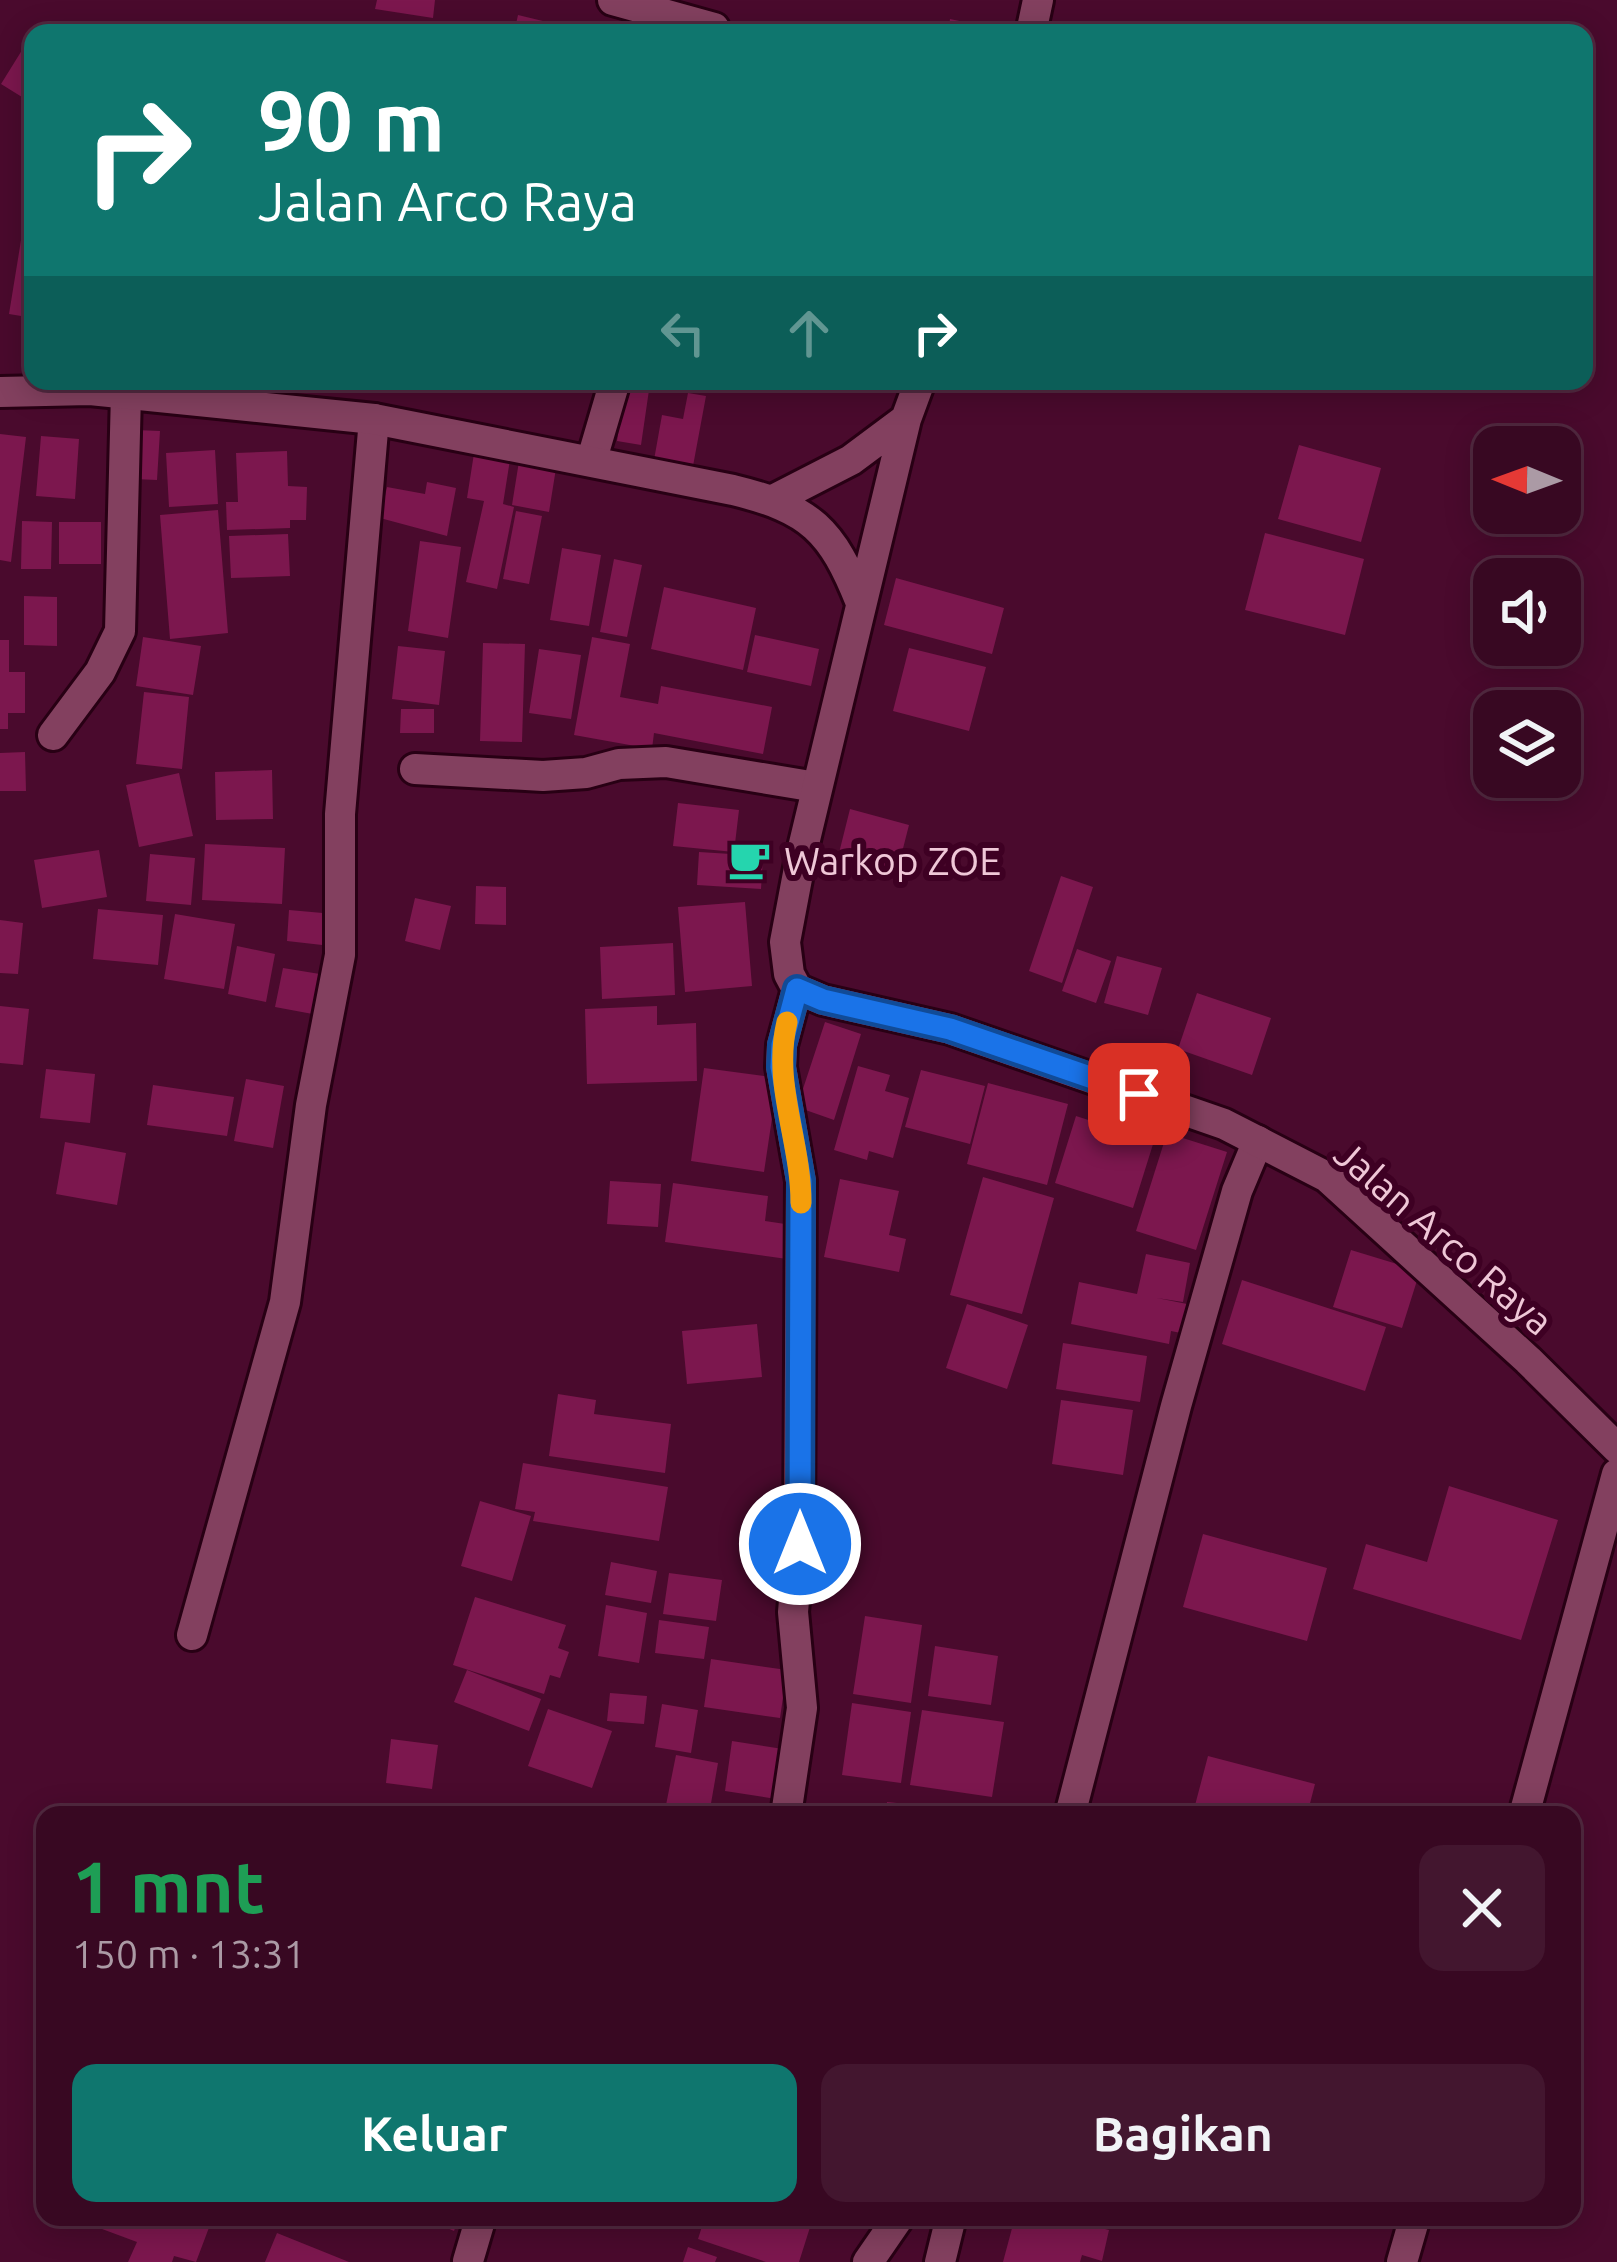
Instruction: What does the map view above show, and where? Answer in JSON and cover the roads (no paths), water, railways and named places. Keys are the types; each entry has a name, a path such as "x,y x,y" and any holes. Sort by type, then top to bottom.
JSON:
{"street":[{"path":"613,0 716,20"},
{"path":"592,459 612,390"},
{"path":"787,1806 802,1708 793,1612 800,1544 801,1181 781,1067 797,989 789,974 785,942 816,787 917,390"},
{"path":"0,392 126,393 374,419 592,459 772,500 820,529 841,553 861,603"},
{"path":"53,735 100,672 120,631 126,393"},
{"path":"191,1635 285,1302 311,1105 340,955 340,814 374,419"},
{"path":"772,500 850,460 906,419"},
{"path":"416,769 543,776 666,762 816,787"},
{"name":"Jalan Arco Raya","path":"797,989 823,1000 950,1029 1224,1124 1327,1178 1617,1448"},
{"path":"1072,1806 1177,1406 1238,1191 1258,1141"},
{"path":"1526,1806 1617,1474"},
{"path":"468,2261 478,2226"},
{"path":"868,2262 893,2226"},
{"path":"940,2262 949,2226"},
{"path":"1402,2262 1412,2226"}],"place":[{"name":"Warkop ZOE","path":"750,860"}]}
